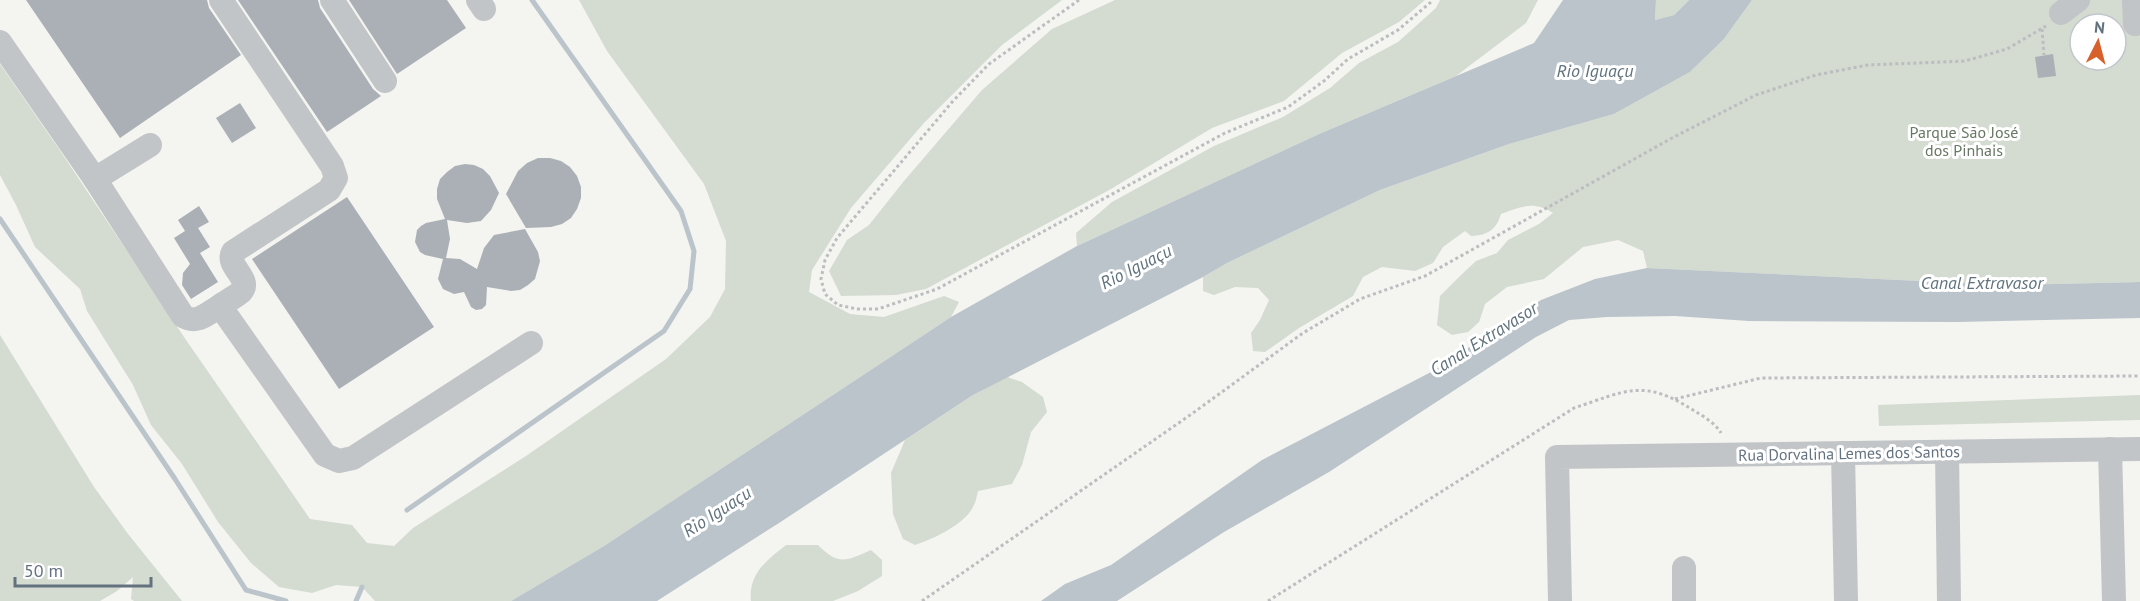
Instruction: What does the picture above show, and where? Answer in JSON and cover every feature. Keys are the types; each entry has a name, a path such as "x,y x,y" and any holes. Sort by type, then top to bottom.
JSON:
{"street":[{"path":"0,42 95,179 183,316 189,320 196,320 242,291 244,282 231,262 232,252 329,190 336,178 332,166 221,0"},
{"path":"332,0 385,81"},
{"path":"95,179 150,145"},
{"path":"220,306 325,455 339,461 353,458 531,343"},
{"path":"2110,449 2114,601"},
{"name":"Rua Dorvalina Lemes dos Santos","path":"1560,601 1557,457 2140,449"},
{"path":"1947,452 1948,601"},
{"path":"1843,453 1846,601"},
{"path":"1684,568 1684,601"}],"path":[{"path":"1079,0 989,64 953,101 837,238 825,260 821,279 825,294 838,305 857,309 878,309 937,289 1225,133 1288,107 1324,81 1348,59 1398,30 1431,2"},
{"path":"922,601 1193,413 1303,333 1360,299 1425,276 1672,138 1756,95 1816,75 1868,65 1965,61 2007,49 2043,29 2069,7"},
{"path":"2043,29 2044,55"},
{"path":"1675,399 1761,378 2140,376"},
{"path":"1268,601 1575,408 1628,391 1653,390 1675,399 1707,419 1720,431 1729,454"}],"green space":[{"path":"579,0 1062,0 1002,45 923,124 851,208 812,270 809,292 850,314 884,317 944,296 959,302 951,317 604,546 511,601 375,601 362,587 336,585 312,593 279,587 251,563 218,522 182,464 151,425 133,385 87,311 80,289 35,247 0,175 0,64 310,519 352,525 367,543 394,546 413,528 526,456 666,359 710,317 725,289 726,241 704,184 607,51"},
{"path":"1115,0 1425,0 1399,22 1342,53 1284,101 1212,128 1111,189 926,289 896,295 841,296 829,271 847,240 869,225 982,90 1052,29"},
{"path":"1440,0 1538,0 1526,23 1456,76 1319,134 1077,246 1076,233 1112,202 1214,146 1283,117 1330,88 1359,63 1398,42 1436,8"},
{"path":"1656,0 1689,0 1674,15 1655,20"},
{"name":"Parque São José dos Pinhais","path":"1752,0 2140,0 2140,282 2005,285 1647,268 1643,251 1618,240 1583,247 1544,279 1507,287 1485,304 1479,322 1468,332 1452,335 1437,325 1440,296 1459,277 1476,261 1497,253 1508,240 1539,224 1553,213 1540,207 1528,206 1501,214 1497,224 1487,233 1471,236 1465,231 1443,247 1433,263 1415,271 1382,267 1363,277 1353,296 1299,328 1265,352 1253,351 1251,333 1269,300 1258,288 1235,287 1214,295 1203,291 1203,277 1227,263 1380,190 1509,144 1614,114 1690,72 1724,39"},
{"path":"0,335 94,487 128,534 182,601 134,601 131,599 133,577 117,591 100,601 0,601"},
{"path":"1007,377 1022,382 1043,397 1047,412 1031,432 1022,465 1012,484 978,491 970,512 957,524 939,535 915,545 903,539 893,514 891,473 905,440 973,395"},
{"path":"2140,395 2140,420 1879,426 1878,405"},
{"path":"786,545 818,545 837,559 849,559 871,550 882,560 882,576 858,591 833,601 751,601 751,591 756,575 766,562"}],"water":[{"name":"Rio Iguaçu","path":"1563,0 1656,0 1655,20 1674,15 1689,0 1752,0 1724,39 1690,72 1614,114 1509,144 1380,190 1227,263 973,395 657,601 511,601 604,546 951,317 1077,246 1319,134 1534,43"},
{"name":"Canal Extravasor","path":"1647,268 2005,285 2140,282 2140,318 1957,322 1749,321 1675,316 1569,320 1536,337 1329,472 1224,532 1117,601 1041,601 1065,584 1111,565 1262,460 1433,371 1541,300 1595,279"}],"building":[{"path":"26,0 207,0 209,8 241,55 120,138"},
{"path":"238,0 318,0 320,8 373,89 381,96 327,132"},
{"path":"349,0 447,0 466,28 397,74"},
{"path":"2053,54 2056,76 2038,78 2035,57"},
{"path":"240,103 256,128 232,143 216,118"},
{"path":"538,158 561,161 570,167 581,187 581,198 571,218 562,224 526,228 506,194 518,171 527,163"},
{"path":"465,164 483,169 490,176 499,193 491,210 481,221 467,223 447,220 450,239 446,258 460,259 477,269 484,248 494,235 525,229 538,252 540,261 535,279 528,285 520,290 511,291 487,287 486,305 476,310 471,307 464,292 454,294 443,289 438,279 443,259 420,252 415,242 417,230 421,226 445,219 437,199 440,179 455,166"},
{"path":"347,197 434,327 339,389 252,259"},
{"path":"199,206 209,222 198,228 210,247 200,253 218,282 191,299 182,285 183,273 190,264 174,238 185,231 178,220"}],"waterway":[{"path":"407,510 664,331 690,289 694,251 681,211 532,0"},
{"path":"0,219 175,479 246,590 286,601"},
{"path":"356,601 362,587"}]}
